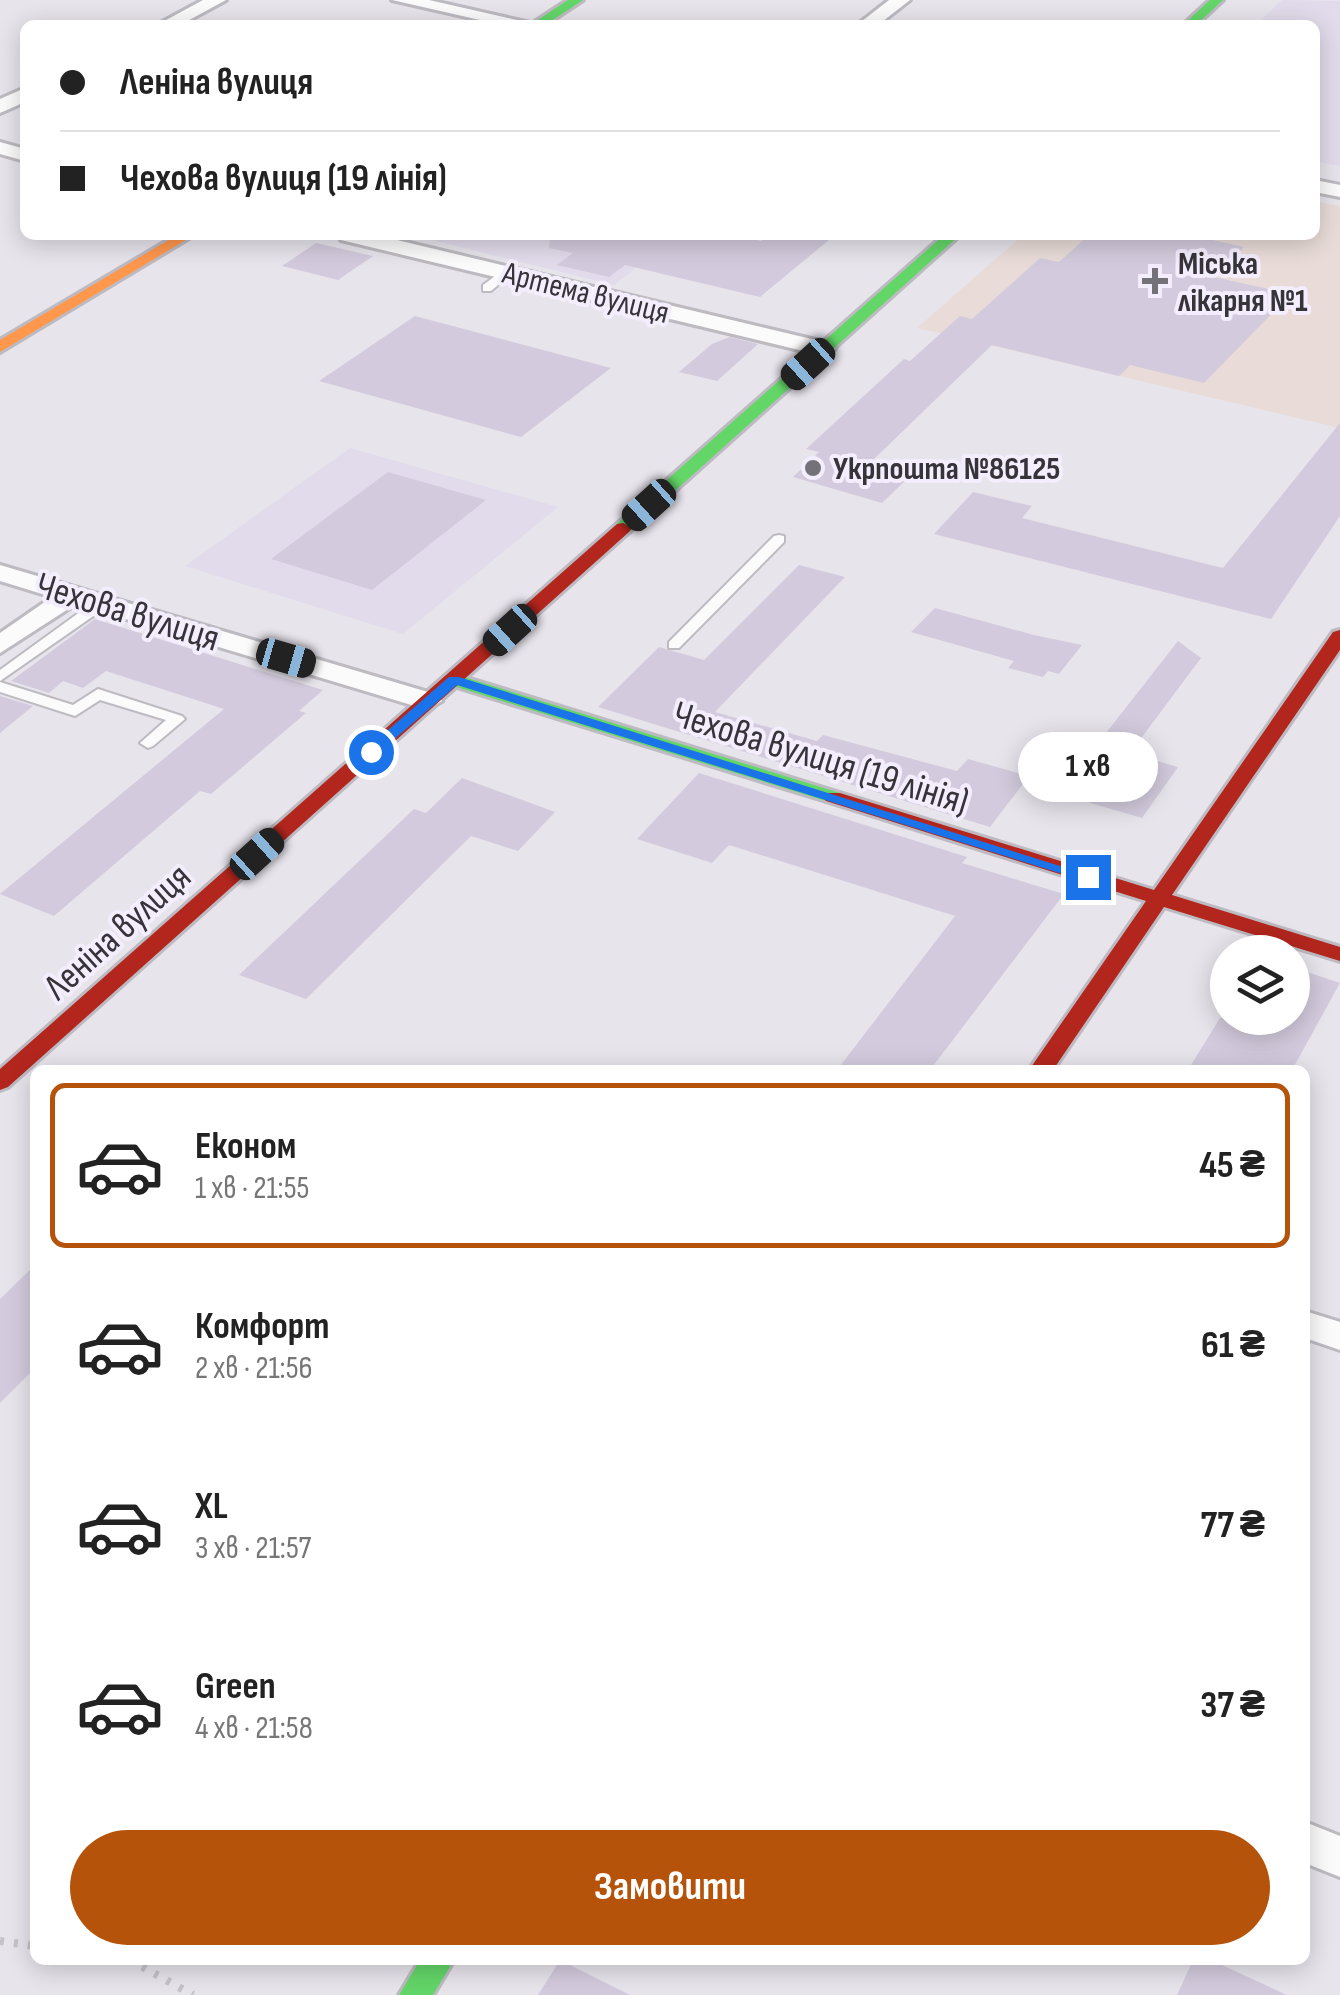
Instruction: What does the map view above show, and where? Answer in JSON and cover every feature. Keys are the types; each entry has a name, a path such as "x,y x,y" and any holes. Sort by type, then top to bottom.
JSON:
{"street":[{"path":"176,20 217,0"},
{"path":"401,0 507,20"},
{"path":"542,20 577,0"},
{"path":"873,20 900,0"},
{"path":"1195,20 1217,0"},
{"path":"0,347 179,240"},
{"name":"Артема вулиця","path":"370,240 824,349"},
{"name":"Леніна вулиця","path":"0,1082 947,240"},
{"name":"Чехова вулиця","path":"0,572 428,701"},
{"path":"0,645 72,594"},
{"path":"1045,1065 1162,900 1340,636"},
{"name":"Чехова вулиця (19 лiнiя)","path":"454,680 1340,954"},
{"path":"1310,1326 1340,1336"},
{"path":"1310,1844 1340,1857"},
{"path":"414,1995 435,1965"}],"lane":[{"path":"487,288 506,273"},
{"path":"674,645 779,539"},
{"path":"0,677 94,609 72,594"},
{"path":"0,687 75,711 98,694 177,720 148,742"}],"path":[{"path":"0,1941 30,1945"},
{"path":"139,1965 193,1995"}],"shaded area":[{"path":"1282,0 1340,1 1340,166 1320,162 1320,20 1261,20"},
{"name":"Міська лікарня №1","path":"1320,202 1340,206 1340,428 917,328 1017,240 1320,240"},
{"path":"432,240 672,240 614,285"},
{"path":"350,448 558,507 403,634 185,566"}],"building":[{"path":"550,240 829,240 760,297 625,265 609,277 557,265 573,253 549,248"},
{"path":"1083,240 1212,240 1244,247 1214,277 1291,294 1204,383 1130,365 1119,376 992,345 873,460 884,463 879,468 910,476 882,503 793,477 819,452 806,449 904,359 910,361 960,316 972,319 1040,258 1059,262"},
{"path":"316,243 373,256 338,280 282,266"},
{"path":"415,316 611,368 521,437 319,381"},
{"path":"730,337 758,344 717,381 679,372 712,344"},
{"path":"1340,423 1340,516 1271,619 934,534 973,492 1032,506 1022,518 1223,568"},
{"path":"388,472 486,500 372,590 271,559"},
{"path":"799,565 845,577 715,712 817,741 823,735 957,771 968,759 1029,776 990,827 598,707 659,647 704,660"},
{"path":"935,608 1082,645 1059,674 1048,671 1043,677 1008,668 1014,661 911,632"},
{"path":"95,619 323,690 299,711 306,713 211,794 200,791 54,916 0,894 224,709 106,671 83,688 63,681 49,693 11,681"},
{"path":"1178,641 1201,658 1130,753 1178,767 1142,818 1087,802 1098,787 1070,779"},
{"path":"0,696 33,706 0,733"},
{"path":"699,773 967,857 962,863 1064,894 934,1065 841,1065 955,916 729,845 712,863 637,839"},
{"path":"462,778 555,812 518,851 471,836 306,999 239,975 414,809 426,813"},
{"path":"1310,973 1340,983 1295,1065 1191,1065 1210,1034 1310,1035"},
{"path":"30,1270 30,1373 0,1403 0,1299"},
{"path":"557,1965 570,1965 630,1995 538,1995"},
{"path":"1191,1965 1222,1965 1287,1995 1177,1995"}],"traffic: fast":[{"path":"544,20 577,0"},
{"path":"1195,20 1217,0"},
{"path":"623,528 947,240"},
{"path":"454,680 833,797"},
{"path":"415,1995 435,1965"}],"traffic: slow":[{"path":"0,347 179,240"}],"traffic: jam":[{"path":"0,1082 623,528"},
{"path":"1044,1065 1340,636"},
{"path":"833,797 1340,954"}],"place":[{"name":"Міська лікарня №1","path":"1155,281"},
{"name":"Укрпошта №86125","path":"813,468"}],"route":[{"path":"371,752 454,680 1088,877"}]}
